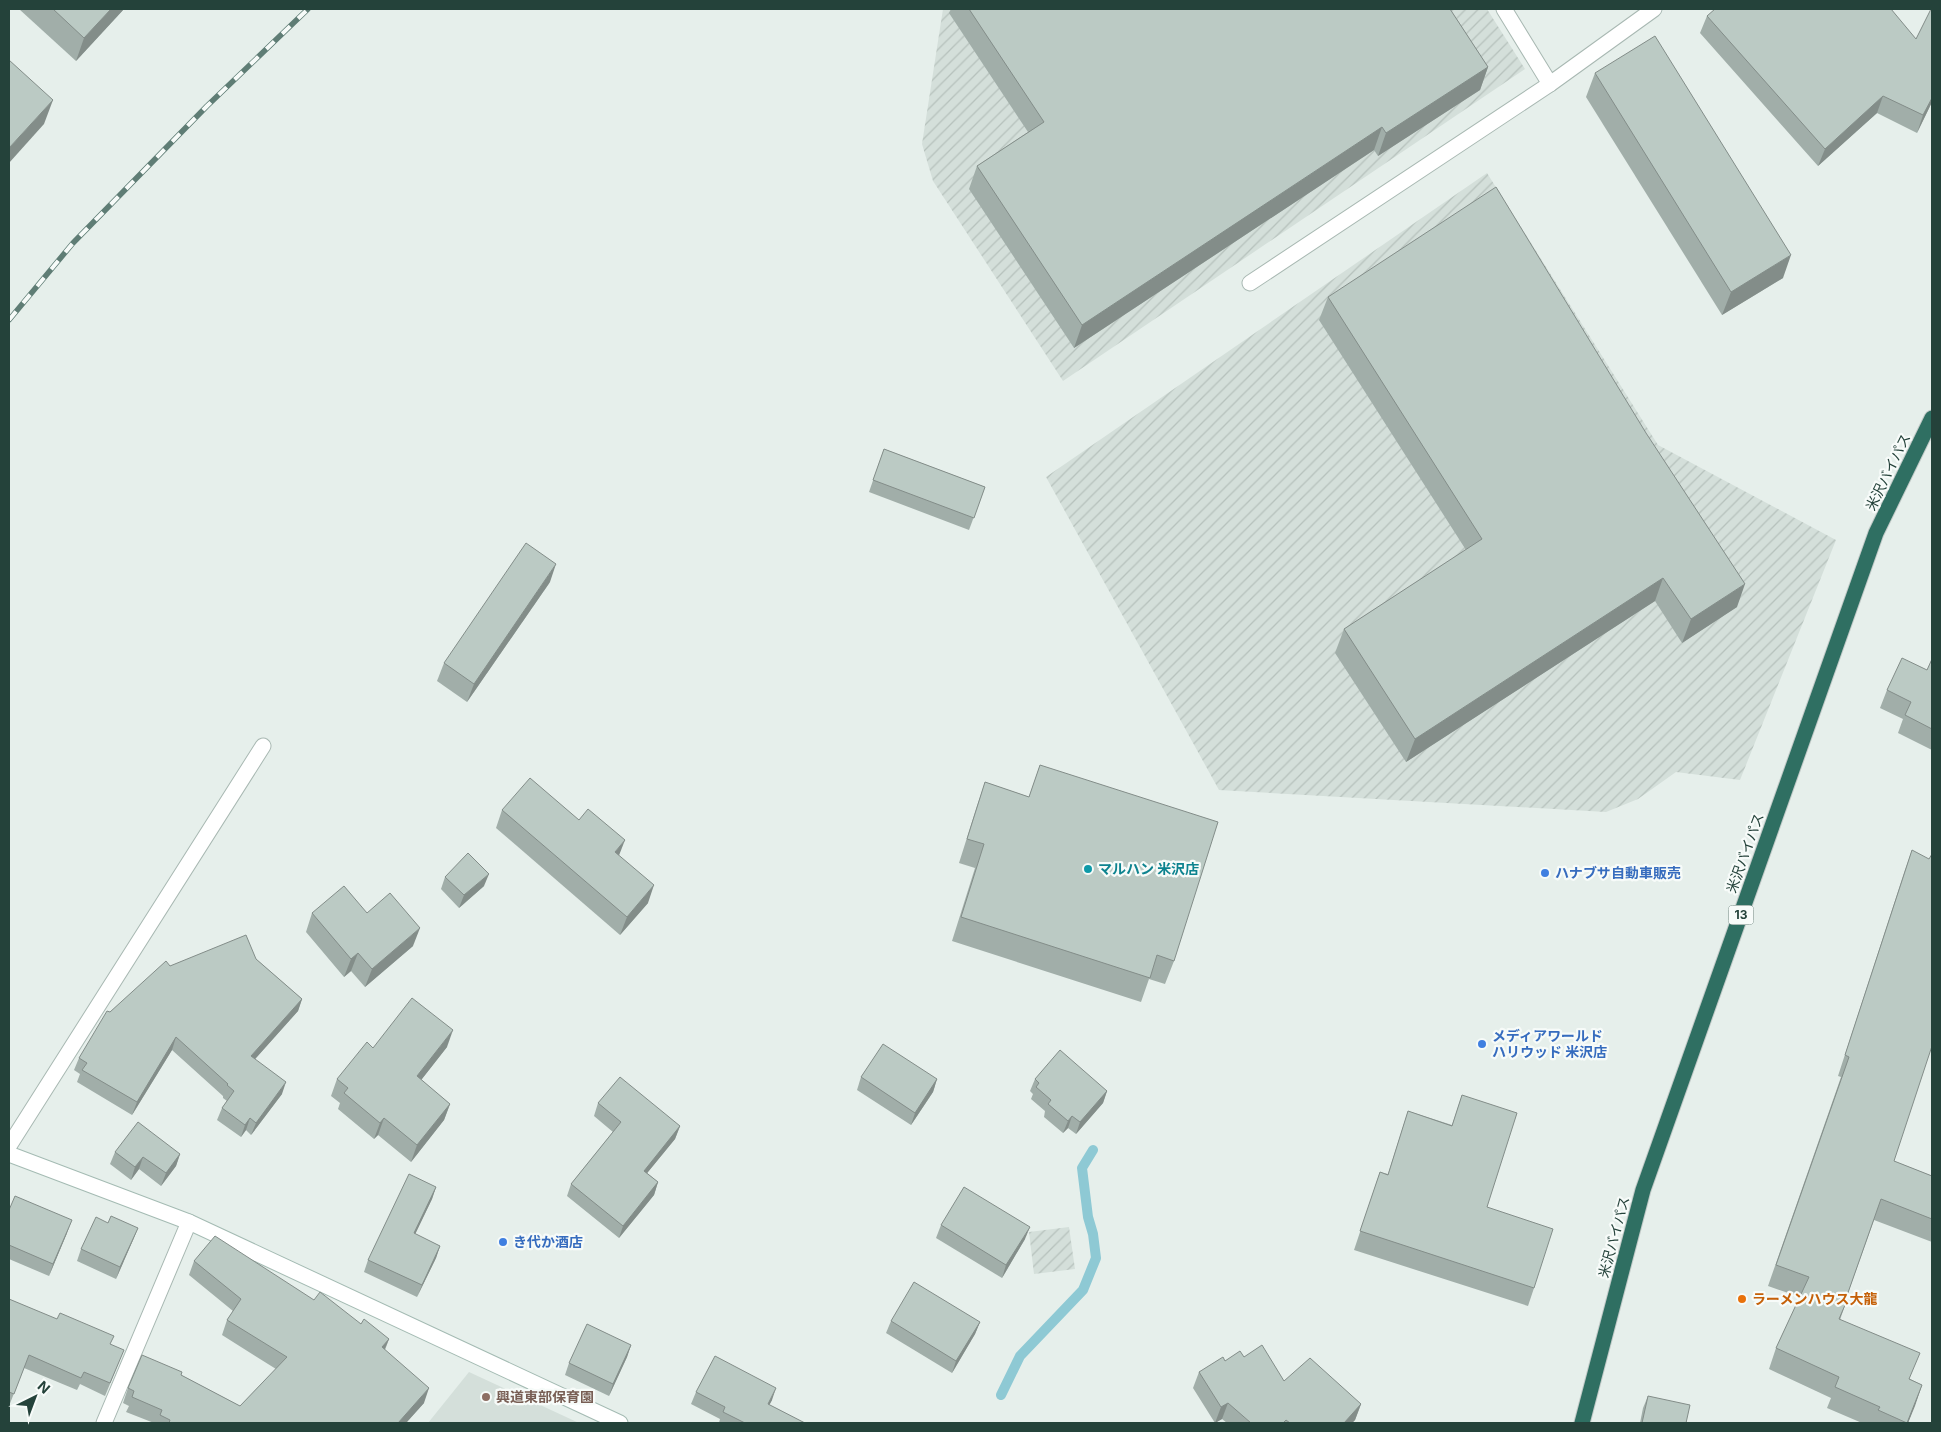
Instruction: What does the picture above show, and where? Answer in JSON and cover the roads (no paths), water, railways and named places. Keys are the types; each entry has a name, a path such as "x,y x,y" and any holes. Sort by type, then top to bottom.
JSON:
{"highway":[{"name":"米沢バイパス","path":"1582,1423 1643,1190 1876,532 1932,418"}],"street":[{"path":"1504,9 1550,84"},
{"path":"1250,283 1550,84 1654,9"},
{"path":"9,1146 263,746"},
{"path":"9,1154 189,1222 620,1423"},
{"path":"104,1423 189,1222"}],"waterway":[{"path":"1001,1395 1020,1356 1083,1290 1096,1258 1093,1234 1088,1217 1082,1168 1093,1150"}],"railway":[{"path":"9,320 73,243 207,106 308,9"}],"place":[{"name":"マルハン 米沢店","path":"1088,869"},
{"name":"ハナブサ自動車販売","path":"1545,873"},
{"name":"メディアワールド ハリウッド 米沢店","path":"1482,1044"},
{"name":"き代か酒店","path":"503,1242"},
{"name":"ラーメンハウス大龍","path":"1742,1299"},
{"name":"興道東部保育園","path":"486,1397"}]}
